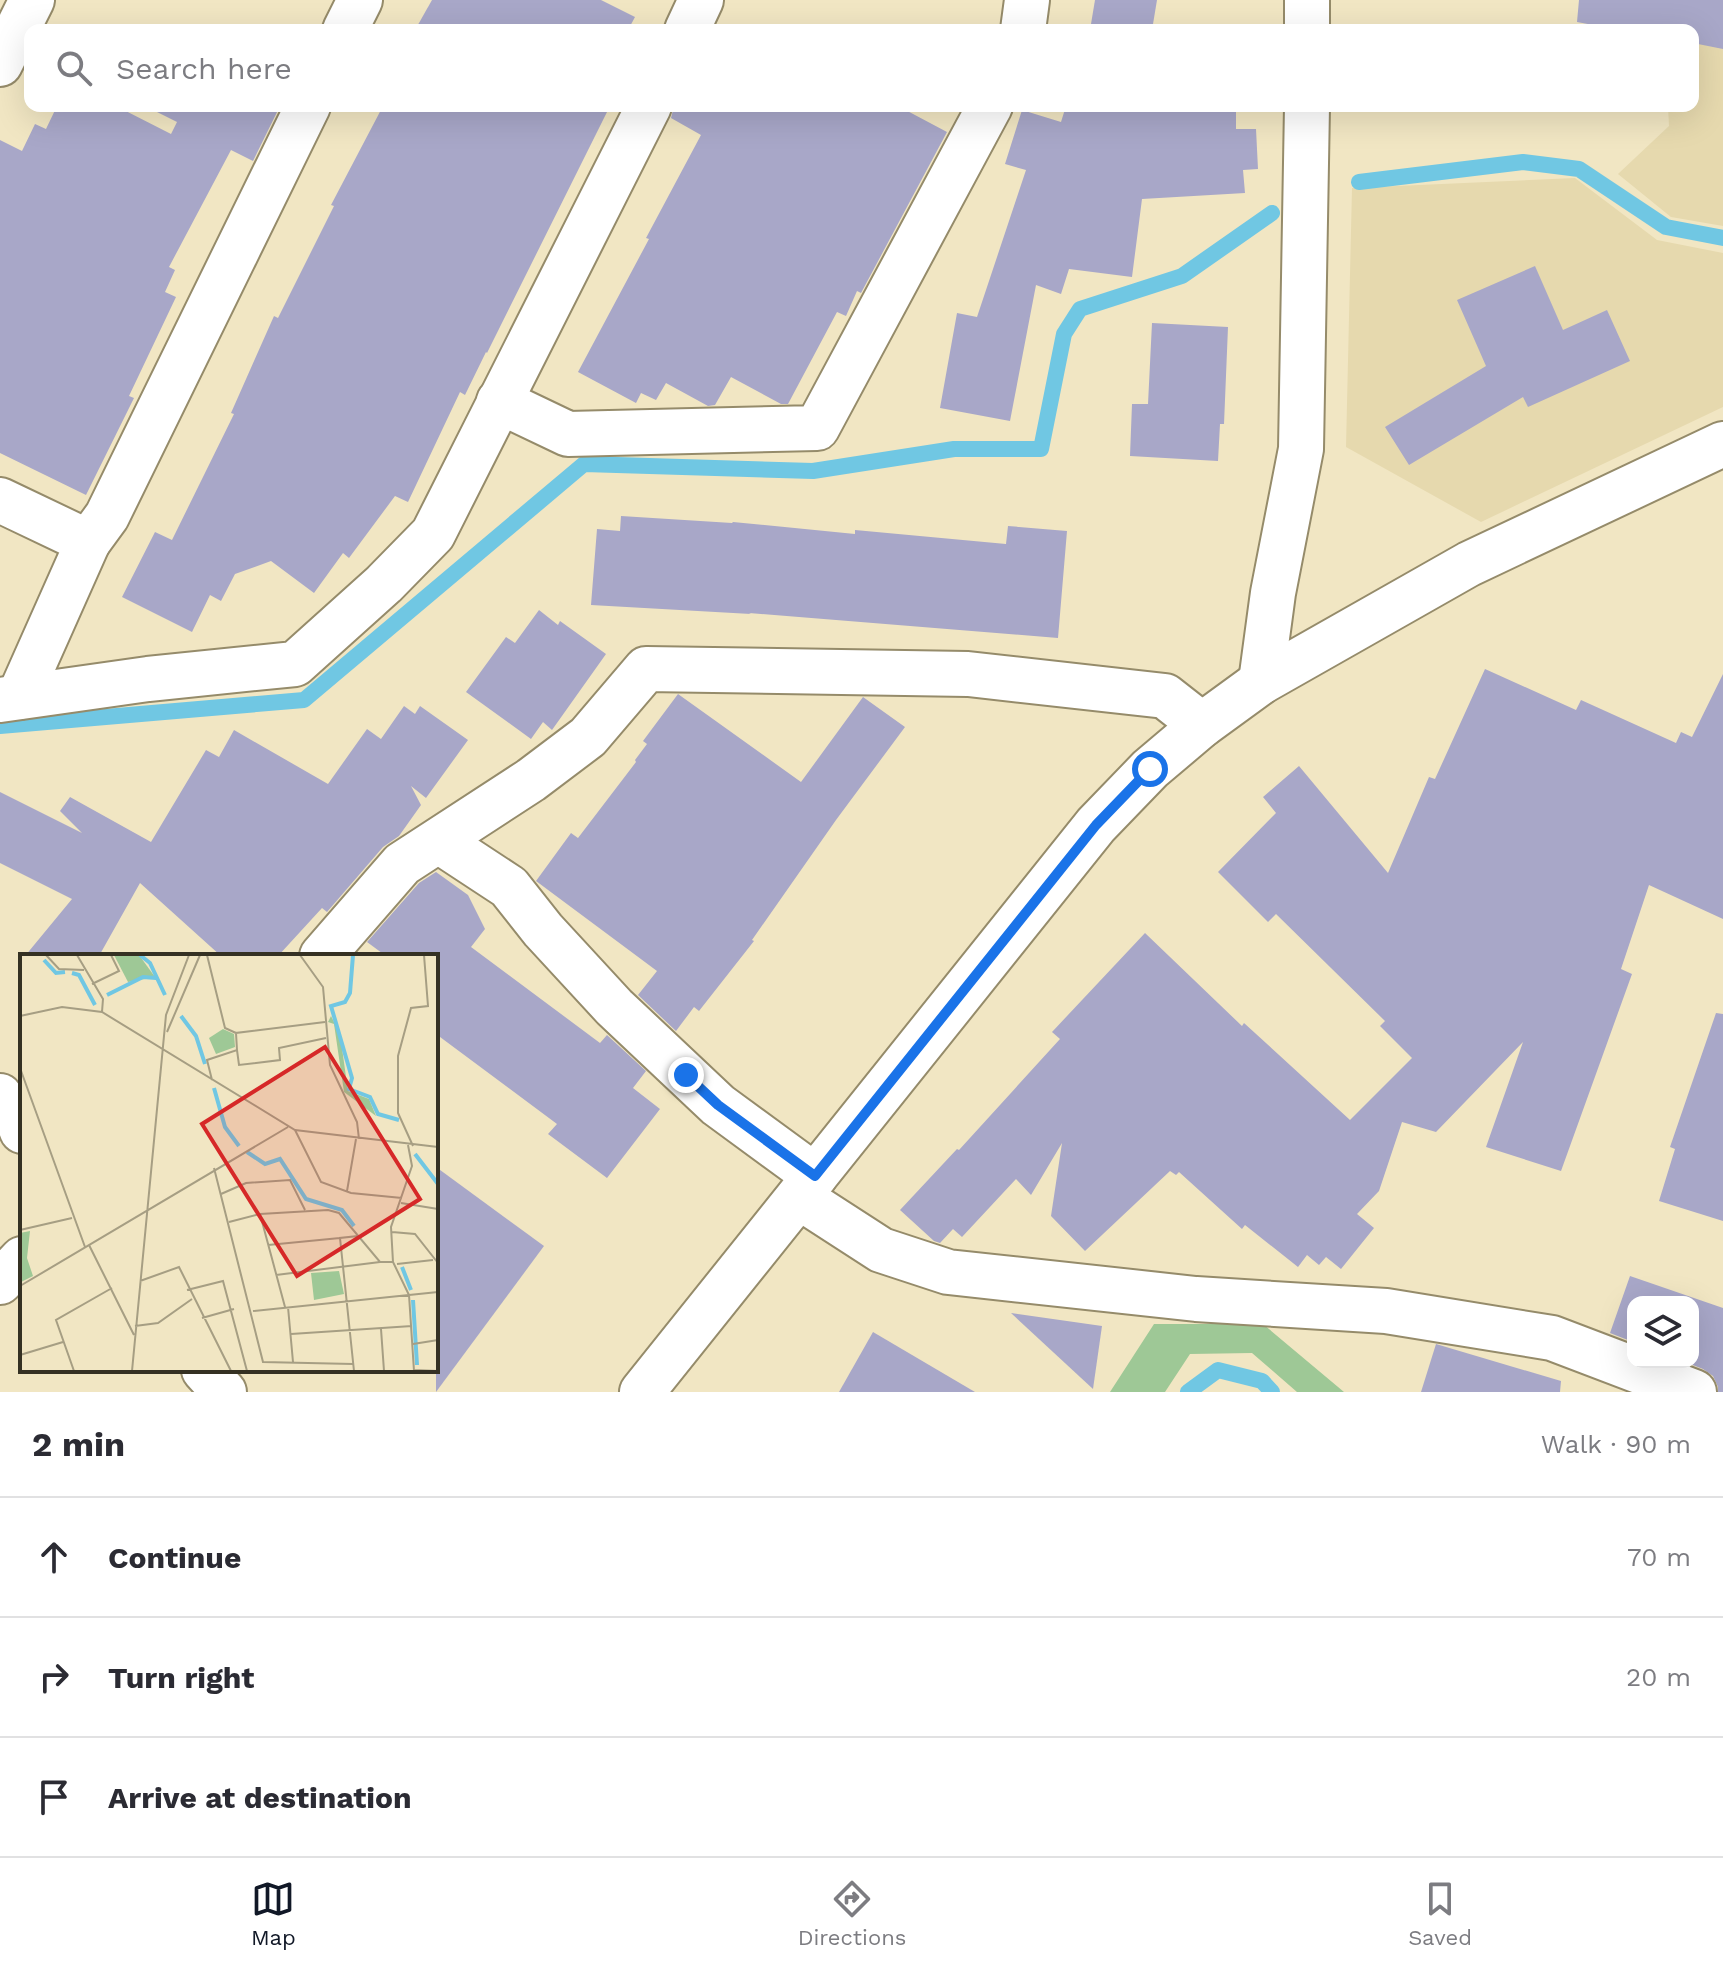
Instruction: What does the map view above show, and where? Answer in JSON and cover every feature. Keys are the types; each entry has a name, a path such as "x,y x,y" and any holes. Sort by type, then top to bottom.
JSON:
{"street":[{"path":"0,64 32,0"},
{"path":"348,24 360,0"},
{"path":"1024,24 1027,0"},
{"path":"1307,0 1307,24"},
{"path":"10,699 88,542 107,516 305,112"},
{"path":"10,699 148,679 295,664 384,584 433,534 646,112"},
{"path":"499,401 568,434 817,428 987,112"},
{"path":"1261,682 1273,593 1301,449 1307,112"},
{"path":"642,1392 1096,825 1150,769 1202,725 1261,682 1469,564 1723,444"},
{"path":"0,500 88,542"},
{"path":"324,954 402,864 531,780 588,737 646,669 968,674 1165,696 1202,725"},
{"path":"439,841 509,887 543,930 614,1007 807,1187 881,1250 948,1272 1196,1299 1401,1314 1552,1338 1694,1392"},
{"path":"0,1096 20,1126"},
{"path":"0,1282 20,1261"},
{"path":"206,1372 224,1392"}],"shaded area":[{"path":"1723,0 1723,226 1671,217 1618,174 1669,126 1668,112 1699,112 1699,24"},
{"path":"1575,178 1657,240 1723,253 1723,407 1481,522 1346,447 1352,188"}],"green space":[{"path":"1154,1324 1263,1324 1344,1392 1297,1392 1252,1353 1190,1354 1165,1392 1110,1392"}],"building":[{"path":"432,0 601,0 635,17 631,24 418,24"},
{"path":"1095,0 1157,0 1153,24 1091,24"},
{"path":"1579,0 1723,0 1723,49 1699,44 1699,24 1577,22"},
{"path":"54,112 128,112 171,134 177,122 157,112 277,112 253,161 231,150 169,267 175,270 165,292 176,297 129,396 134,398 86,495 0,453 0,140 22,151 35,124 46,129"},
{"path":"380,112 607,112 465,395 460,392 408,502 395,496 349,558 343,553 314,593 271,561 235,574 221,601 210,595 192,632 122,597 155,532 172,540 234,414 231,413 274,316 278,318 334,206 331,205"},
{"path":"672,112 909,112 947,132 861,293 857,291 846,316 837,312 788,404 781,404 731,377 715,405 708,406 666,383 656,400 641,393 636,403 578,372 701,135 671,118"},
{"path":"1021,112 1061,122 1064,112 1236,112 1236,129 1256,129 1258,169 1243,170 1245,193 1142,199 1132,277 1069,269 1061,294 1036,285 1010,421 940,408 957,313 977,317 1026,170 1005,164"},
{"path":"1535,266 1563,330 1607,310 1630,361 1528,407 1523,397 1409,465 1385,427 1486,366 1457,300"},
{"path":"1152,323 1228,327 1224,424 1220,424 1218,461 1130,456 1132,404 1148,404"},
{"path":"621,516 733,522 855,534 855,530 1006,544 1008,526 1067,531 1058,638 749,613 591,605 597,529 620,531"},
{"path":"539,610 606,654 552,730 543,722 531,739 466,692 506,637 515,643"},
{"path":"1485,669 1576,710 1581,700 1676,743 1681,732 1692,737 1723,674 1723,919 1649,885 1621,969 1632,974 1561,1171 1486,1147 1523,1042 1436,1132 1402,1122 1379,1191 1357,1214 1374,1228 1341,1269 1326,1257 1319,1265 1307,1255 1298,1267 1245,1225 1242,1229 1179,1172 1176,1175 1170,1171 1085,1251 1051,1216 1062,1143 1031,1195 1016,1179 962,1237 953,1229 940,1243 934,1241 900,1210 1060,1039 1052,1032 1145,933 1242,1026 1244,1023 1350,1120 1412,1058 1380,1026 1385,1021 1276,914 1268,922 1218,872 1276,813 1263,797 1299,766 1388,873 1429,777 1435,779"},
{"path":"678,694 801,782 863,697 905,727 836,820 754,941 699,1011 694,1007 676,1031 638,995 657,971 536,881 571,833 578,838 636,762 647,744 643,741"},
{"path":"404,706 415,714 420,706 468,740 426,798 411,786 421,805 399,836 383,847 327,912 322,908 280,954 219,954 140,883 100,954 27,954 72,899 0,863 0,792 82,833 60,811 70,797 151,842 206,750 219,757 234,730 328,784 367,729 381,739"},
{"path":"436,872 468,895 485,929 471,947 600,1043 607,1035 646,1071 633,1088 660,1109 607,1178 548,1134 557,1124 438,1035 438,954 383,954 367,942 419,883"},
{"path":"1716,1013 1723,1014 1723,1221 1659,1201 1675,1149 1670,1147"},
{"path":"438,1168 544,1246 436,1392 438,1372"},
{"path":"1630,1276 1688,1296 1627,1296 1627,1340 1610,1333"},
{"path":"1699,1300 1723,1308 1723,1392 1718,1392 1713,1376 1699,1367"},
{"path":"1011,1313 1102,1326 1093,1389"},
{"path":"873,1332 975,1392 839,1392"},
{"path":"1436,1344 1561,1381 1560,1392 1421,1392"}],"waterway":[{"path":"1359,182 1523,162 1579,169 1666,227 1723,238"},
{"path":"0,726 304,700 584,464 813,471 954,449 1041,449 1064,334 1080,309 1182,276 1272,213"},
{"path":"1188,1392 1218,1370 1262,1381 1272,1392"}],"route":[{"path":"686,1075 718,1105 815,1176 1096,825 1150,769"}]}
